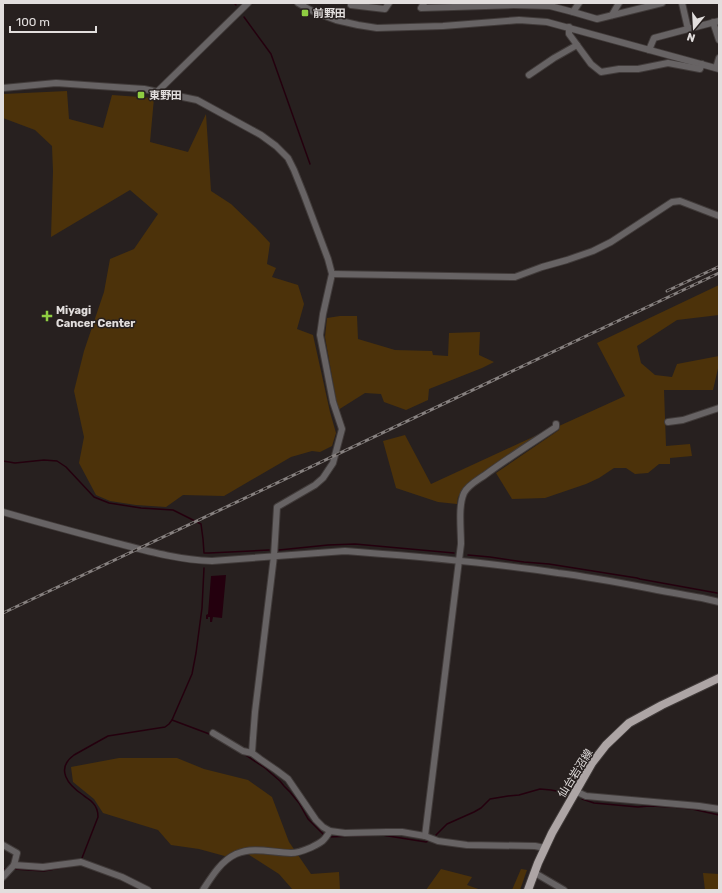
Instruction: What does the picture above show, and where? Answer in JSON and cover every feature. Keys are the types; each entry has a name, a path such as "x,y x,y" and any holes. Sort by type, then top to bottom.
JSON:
{"main road":[{"name":"仙台岩沼線","path":"528,890 552,833 592,763 606,745 629,723 662,705 719,678"}],"street":[{"path":"157,92 248,3"},
{"path":"298,3 314,12 358,26 377,28 443,26 519,20 547,22 718,69 719,58"},
{"path":"352,3 351,5 385,9 389,3"},
{"path":"424,3 421,8 512,4 550,6 597,19 662,3"},
{"path":"573,12 579,3"},
{"path":"612,15 619,3"},
{"path":"682,3 688,29"},
{"path":"649,50 654,38 716,22 719,40"},
{"path":"569,27 569,34 591,64 600,72 619,69 638,69 668,63 700,69 702,64"},
{"path":"529,75 577,45"},
{"path":"3,88 56,83 144,89 197,100 261,135 276,146 288,158 328,259 332,274 323,314 320,336 333,402 342,428 333,463 323,478 315,485 277,507 274,556 252,738 252,753"},
{"path":"332,274 514,277 593,251 610,242 672,202 680,201 719,216"},
{"path":"668,422 683,420 719,408"},
{"path":"425,836 462,544 462,502 465,491 469,486 494,468 556,427 556,424"},
{"path":"3,512 182,559 212,561 345,551 387,554 531,569 581,576 719,602"},
{"path":"213,733 244,751 252,753 288,779 328,835"},
{"path":"575,791 586,796 719,809"},
{"path":"203,890 220,866 236,854 245,851 261,850 292,853 301,852 321,843 328,835 345,833 394,832 425,836 438,841 467,845 535,846 545,848"},
{"path":"3,845 17,853 14,865 3,877"},
{"path":"14,865 43,867 81,862 122,877 148,890"},
{"path":"535,873 564,890"}],"shaded area":[{"path":"67,91 69,119 103,128 112,95 154,98 150,142 188,152 206,114 211,191 231,204 270,243 267,264 276,268 272,277 298,285 304,304 297,329 313,335 336,433 332,446 320,452 312,451 291,457 224,496 183,495 166,507 136,505 110,501 96,495 79,463 84,437 74,391 84,351 104,292 110,259 134,249 158,214 130,190 51,237 53,171 52,146 35,130 3,118 3,94"},
{"path":"719,285 719,315 677,320 637,346 641,363 655,375 672,377 677,364 719,356 719,364 713,390 664,390 666,446 690,444 692,456 670,458 670,464 659,464 648,473 635,474 626,468 614,468 599,478 586,484 545,498 512,499 496,473 559,430 559,426 625,396 597,343"},
{"path":"357,316 358,339 395,350 432,351 433,355 448,356 449,333 480,332 479,355 494,362 429,389 428,400 406,410 384,402 381,394 365,393 338,410 325,337 327,318"},
{"path":"548,430 470,482 458,497 457,504 438,502 396,488 383,441 405,435 431,484"},
{"path":"226,575 222,618 213,617 212,622 210,622 210,617 206,619 206,615 208,614 211,576"},
{"path":"119,758 177,758 204,769 248,780 272,797 289,842 311,874 339,872 340,890 293,890 279,874 246,853 232,858 199,849 171,845 158,830 103,813 94,799 73,782 71,767"},
{"path":"441,869 472,877 467,885 481,890 426,890"},
{"path":"521,869 527,870 520,890 512,890"},
{"path":"703,873 719,874 719,890 705,890"}],"waterway":[{"path":"244,17 271,54 310,164"},
{"path":"3,461 15,463 44,460 57,461 66,467 94,497 109,503 141,508 173,510 201,524 204,553 269,550"},
{"path":"279,550 355,544 454,553"},
{"path":"468,555 549,564 717,593"},
{"path":"82,858 98,817 97,811 92,802 69,782 66,776 65,766 68,760 74,755 108,736 165,727 172,720 192,674 202,608 204,568"},
{"path":"172,720 212,735"},
{"path":"244,754 265,768 280,781 299,803 308,819 325,836"},
{"path":"436,835 447,824 481,808 490,799 519,795 540,789 567,793"},
{"path":"582,799 594,803 638,807 649,806 692,809 719,815"},
{"path":"328,837 382,835 426,842 428,841"},
{"path":"14,869 44,871 71,866"},
{"path":"3,871 8,868"}],"railway":[{"path":"667,291 718,267"},
{"path":"3,613 719,273"}],"place":[{"name":"前野田","path":"305,13"},
{"name":"東野田","path":"141,95"},
{"name":"Miyagi Cancer Center","path":"47,316"}]}
